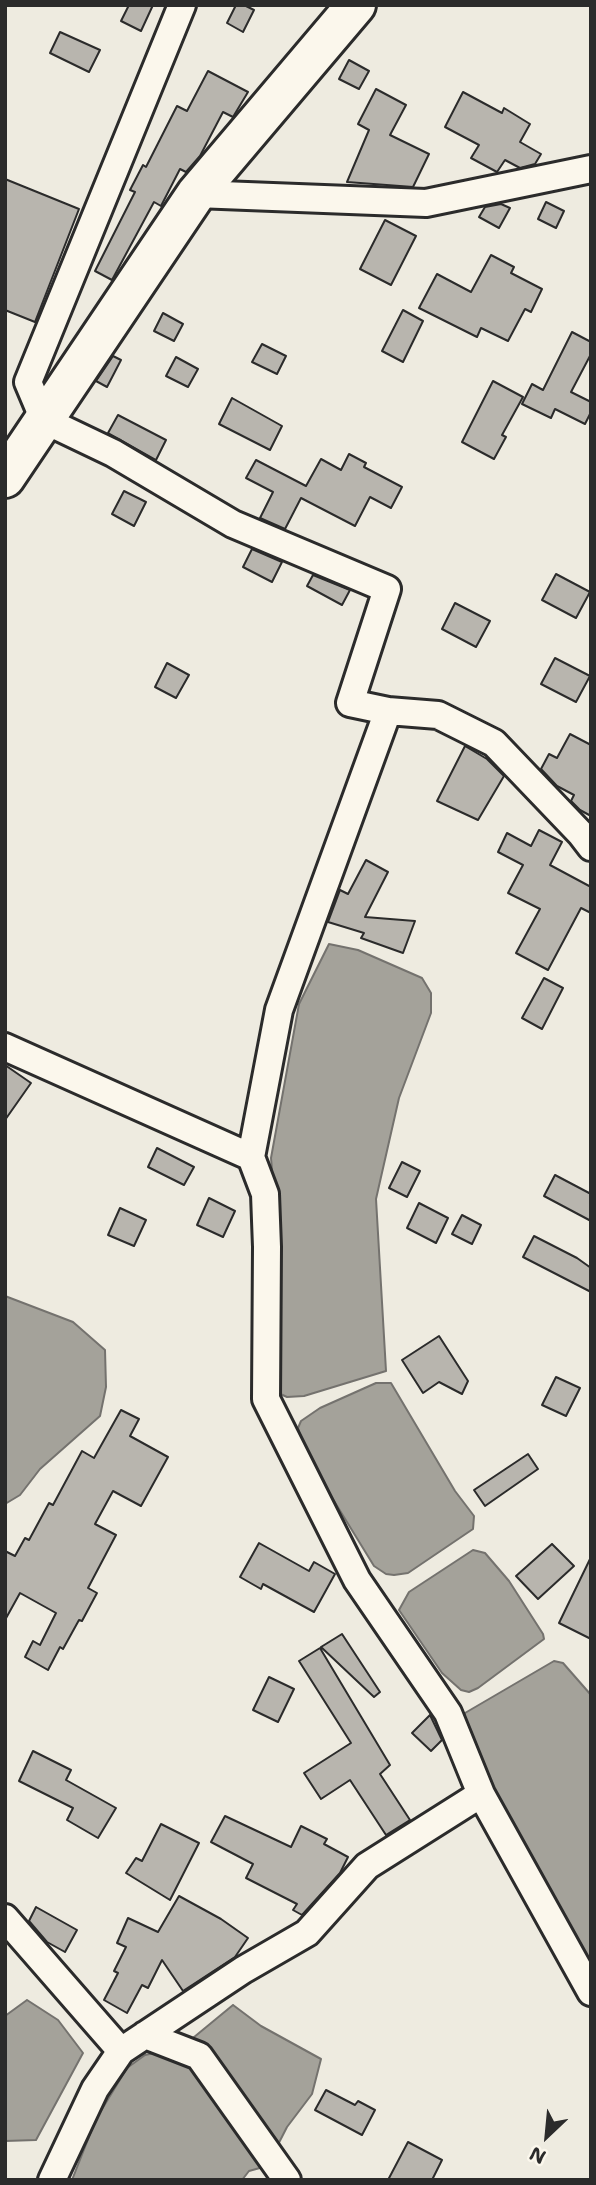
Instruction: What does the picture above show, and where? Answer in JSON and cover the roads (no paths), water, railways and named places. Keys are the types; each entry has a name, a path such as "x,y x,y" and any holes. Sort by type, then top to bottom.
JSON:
{"main road":[{"path":"5,478 197,194 356,5"}],"street":[{"path":"182,5 28,382 44,420 113,453 233,524 387,589 350,703 388,711 438,715 494,743 591,847"},
{"path":"197,194 426,203 591,169"},
{"path":"388,711 279,1010 251,1157 265,1194 266,1399 357,1580 448,1713 481,1794 591,1992"},
{"path":"5,1047 251,1157"},
{"path":"52,2180 95,2090 121,2050 243,1970 307,1933 367,1866 481,1794"},
{"path":"5,1918 121,2050"},
{"path":"145,2035 199,2056 287,2180"}]}
